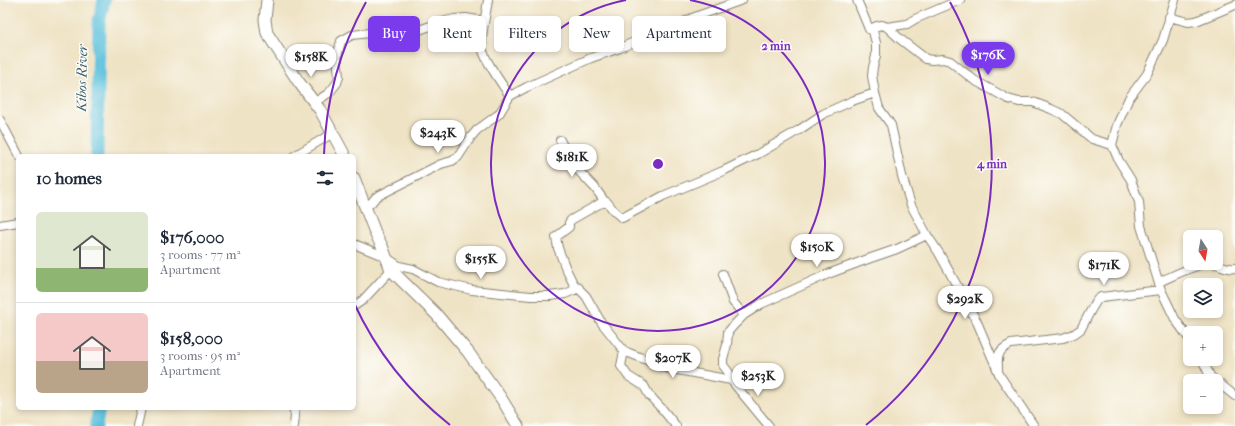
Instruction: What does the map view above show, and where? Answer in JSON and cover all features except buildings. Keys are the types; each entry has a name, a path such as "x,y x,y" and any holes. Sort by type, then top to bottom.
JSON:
{"main road":[{"path":"267,0 265,20 267,33 298,80 315,102 344,154"},
{"path":"356,183 391,270 436,314 468,352 501,398 518,426"}],"street":[{"path":"485,16 488,0"},
{"path":"365,207 376,197 458,157 477,130 499,114 510,96 527,86 591,58 641,39 672,30 678,25 692,18 742,0"},
{"path":"857,0 869,29 873,31 876,43 876,56 872,67 875,93 879,108 891,125 906,192 927,235 939,253 977,322 998,372 1034,426"},
{"path":"869,29 877,26 887,27 907,24 915,19 960,0"},
{"path":"1174,0 1163,40 1147,74 1129,98 1117,125 1112,145 1140,202 1141,226 1160,286 1175,319 1183,330"},
{"path":"1169,17 1188,22 1196,21 1235,5"},
{"path":"315,102 329,93 337,83 339,77 337,56 341,41 352,35 419,30 428,27"},
{"path":"887,27 926,59 932,60 943,58 950,61 974,80 1008,99 1019,102 1033,102 1051,109 1062,114 1092,139 1112,145"},
{"path":"483,52 510,96"},
{"path":"560,140 573,165 595,188 605,202 609,204 614,212 622,218 664,196 723,171 758,154 823,114 875,93"},
{"path":"0,120 18,154"},
{"path":"297,154 333,133"},
{"path":"605,202 571,220 569,227 556,237 558,248 566,270 574,283 586,296 601,322 624,351 667,368 731,380"},
{"path":"0,225 16,222"},
{"path":"769,426 731,380 730,373 723,365 728,332 744,315 761,304 828,274 897,249 927,235"},
{"path":"356,245 386,257 399,266 413,269 438,282 472,290 531,296 550,296 564,294 579,288"},
{"path":"998,372 1000,351 1004,347 1011,344 1063,338 1074,334 1081,330 1091,310 1101,297 1160,286 1182,272 1211,263 1227,269 1235,268"},
{"path":"356,305 363,300 391,270"},
{"path":"724,274 733,302 744,315"},
{"path":"624,351 621,366 628,376 644,386 649,395 676,426"},
{"path":"1223,387 1235,396"},
{"path":"137,426 141,410"},
{"path":"294,426 296,415 295,410"}],"waterway":[{"name":"Kibos River","path":"97,154 99,22 104,0"},
{"name":"Kibos River","path":"96,426 99,410"}]}
